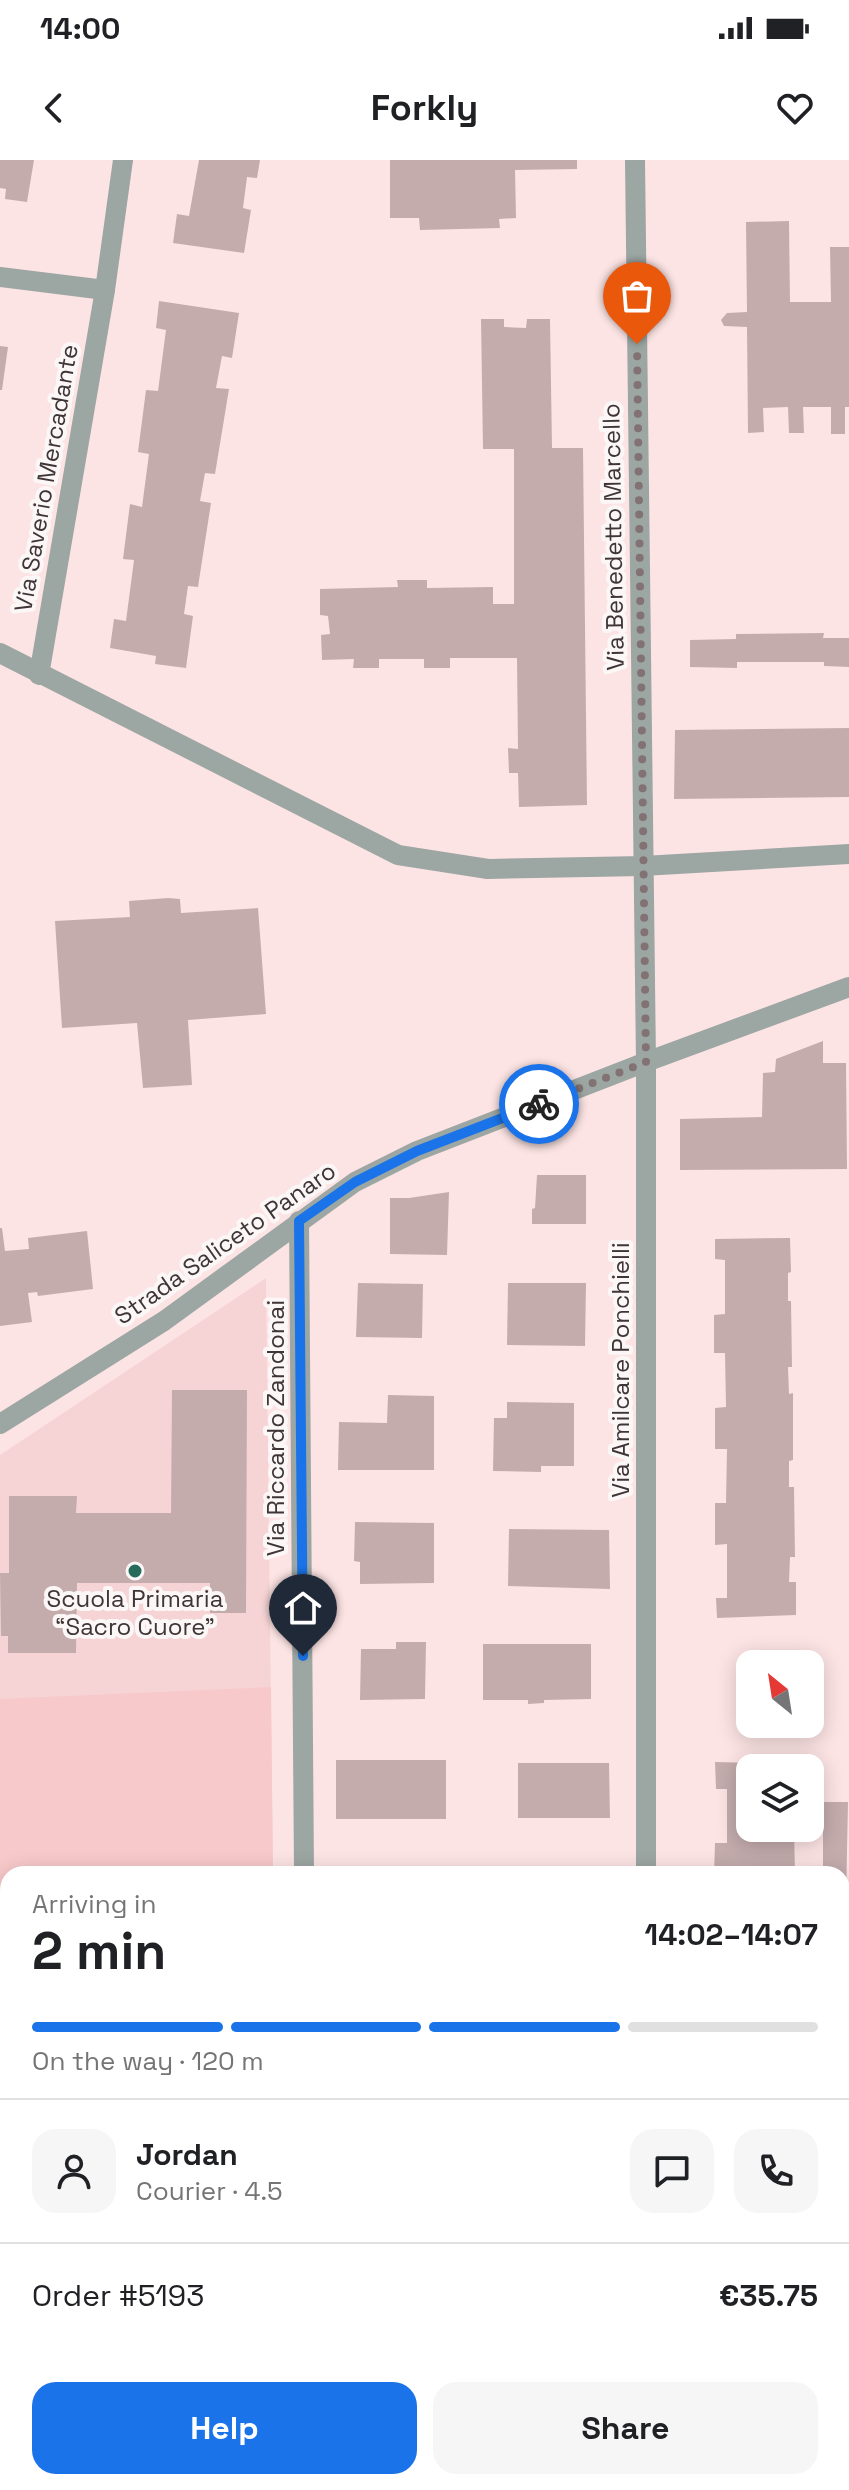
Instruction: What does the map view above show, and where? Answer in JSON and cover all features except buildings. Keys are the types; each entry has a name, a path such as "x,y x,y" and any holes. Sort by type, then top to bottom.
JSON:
{"street":[{"name":"Via Saverio Mercadante","path":"39,675 105,290 123,160"},
{"name":"Via Benedetto Marcello","path":"635,160 643,866"},
{"path":"0,277 105,290"},
{"path":"0,653 398,855 488,869 643,866 849,854"},
{"name":"Via Amilcare Ponchielli","path":"643,866 646,1062 646,1866"},
{"name":"Strada Saliceto Panaro","path":"0,1424 164,1321 355,1182 417,1151 849,987"},
{"name":"Via Riccardo Zandonai","path":"299,1221 304,1866"}],"shaded area":[{"name":"Scuola Primaria “Sacro Cuore”","path":"266,1278 273,1866 0,1866 0,1455"},
{"path":"271,1687 273,1866 0,1866 0,1699"}],"way so far":[{"path":"539,1104 646,1062 637,344"}],"place":[{"name":"Scuola Primaria “Sacro Cuore”","path":"135,1571"}],"route":[{"path":"303,1656 299,1221 355,1182 417,1151 539,1104"}]}
